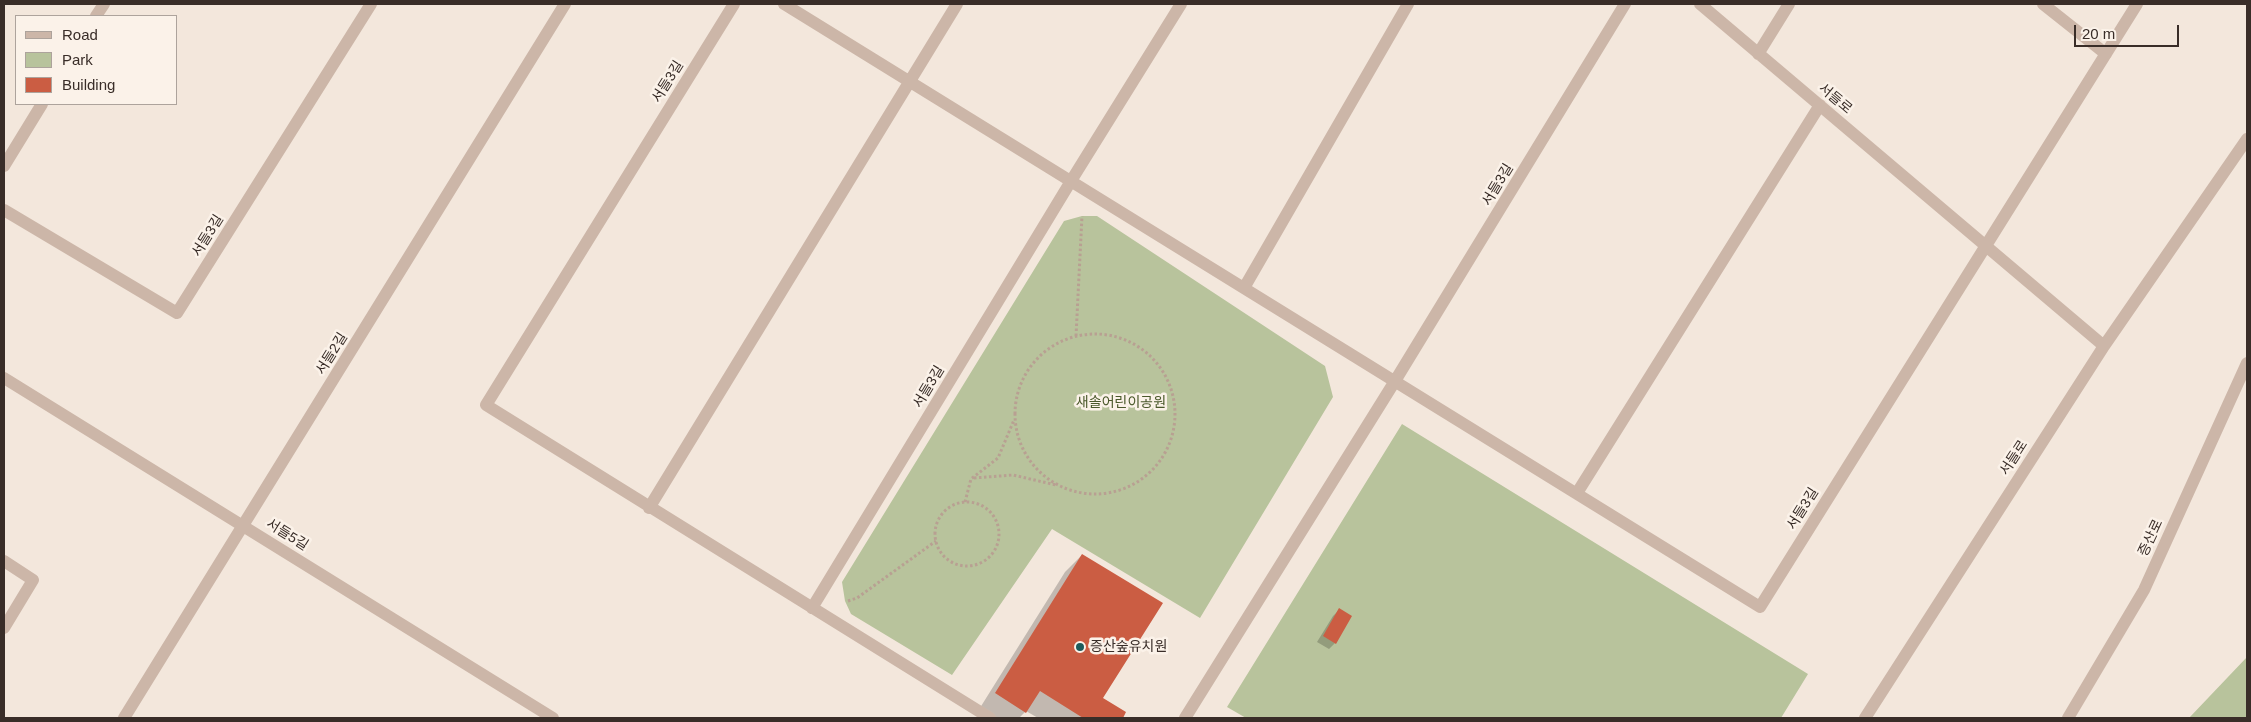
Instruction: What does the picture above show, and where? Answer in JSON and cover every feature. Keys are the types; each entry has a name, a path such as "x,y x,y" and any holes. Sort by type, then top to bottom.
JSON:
{"street":[{"path":"97,15 104,4"},
{"name":"서들3길","path":"4,210 177,313 371,4"},
{"name":"서들2길","path":"124,718 565,4"},
{"name":"서들3길","path":"650,508 486,405 734,4"},
{"name":"서들3길","path":"784,4 1760,606 1985,245"},
{"path":"957,4 650,508 990,718"},
{"name":"서들3길","path":"812,608 1071,181 1181,4"},
{"path":"1244,288 1408,4"},
{"name":"서들3길","path":"1185,718 1395,381 1625,4"},
{"name":"서들로","path":"1700,4 2104,346 1865,718"},
{"path":"1758,54 1789,4"},
{"path":"2043,4 2106,54"},
{"path":"1985,245 2137,4"},
{"path":"4,166 41,105"},
{"path":"1577,493 1820,105"},
{"path":"2104,346 2247,139"},
{"name":"증산로","path":"2068,718 2144,590 2247,363"},
{"name":"서들5길","path":"4,378 553,718"},
{"path":"4,561 34,580 4,628"}],"path":[{"path":"1076,336 1082,216"},
{"path":"965,502 971,479 998,458 1015,420 1018,392 1029,368 1049,348 1076,336 1099,333 1124,339 1146,352 1162,371 1173,394 1175,419 1169,444 1156,466 1137,482 1113,492 1085,493 1013,475 971,479"},
{"path":"1015,420 1022,446 1037,469 1059,486"},
{"path":"965,502 976,502 993,513 1000,532 999,542 994,551 988,559 979,564 958,564 948,559 936,541 935,530 938,519 945,510 954,504 965,502"},
{"path":"845,602 857,598 936,541"}],"green space":[{"name":"새솔어린이공원","path":"1082,216 1097,216 1325,366 1333,397 1200,618 1052,529 952,675 851,614 845,601 842,582 1064,221"},
{"path":"1402,424 1808,674 1781,718 1246,718 1227,707"},
{"path":"2247,657 2247,718 2189,718"}],"building":[{"name":"증산숲유치원","path":"1082,554 1163,603 1103,698 1126,712 1123,718 1083,718 1040,691 1026,713 995,693"},
{"path":"1339,608 1352,616 1336,644 1323,636"}],"place":[{"name":"증산숲유치원","path":"1080,647"}]}
